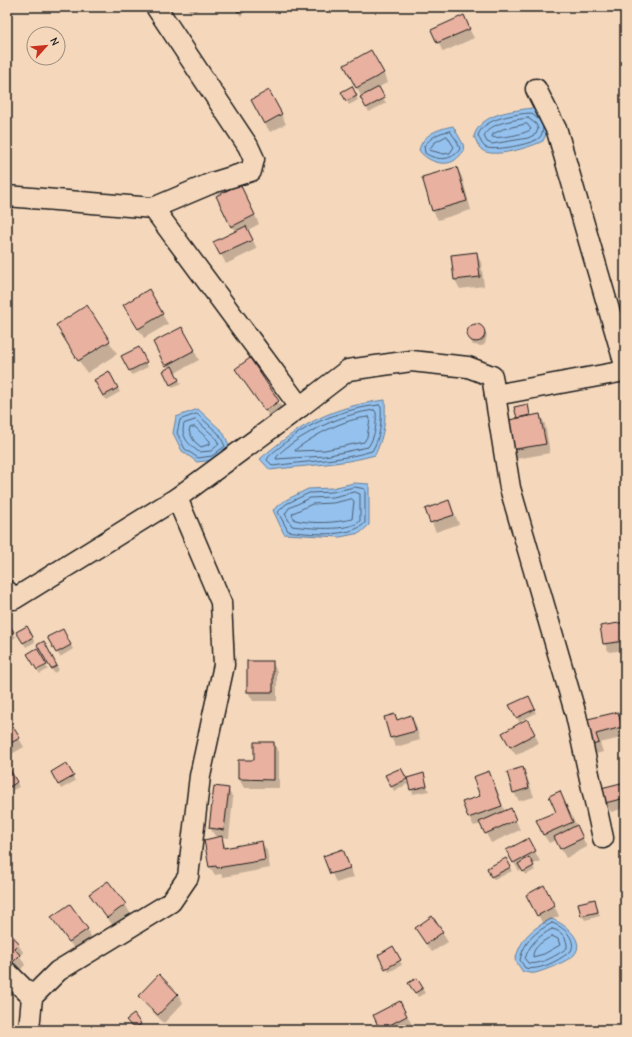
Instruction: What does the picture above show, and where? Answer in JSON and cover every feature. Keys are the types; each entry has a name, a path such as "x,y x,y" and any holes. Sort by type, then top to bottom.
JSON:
{"street":[{"path":"7,196 153,208 212,183 251,170 254,159 248,146 156,7"},
{"path":"536,89 557,132 625,365"},
{"path":"153,208 300,407"},
{"path":"7,591 14,599 177,498 348,370 411,361 468,367 492,376 510,488 576,715 603,838"},
{"path":"495,395 625,372"},
{"path":"29,1030 32,997 58,971 171,902 188,877 200,776 224,665 221,602 177,498"},
{"path":"7,972 32,997"}],"water":[{"path":"532,108 544,120 548,130 543,141 521,149 503,153 487,152 479,147 474,136 483,122 498,114"},
{"path":"453,126 463,144 464,151 455,160 440,163 430,160 422,154 419,150 421,144 428,136 442,129"},
{"path":"385,400 384,428 375,455 336,463 270,470 260,459 289,436 318,419 349,407"},
{"path":"198,409 223,432 231,449 214,460 197,462 182,451 173,433 176,417"},
{"path":"354,483 369,484 369,525 360,533 340,537 284,534 273,510 284,501 308,489 332,488"},
{"path":"551,919 567,928 572,933 578,944 577,950 571,957 550,968 534,973 523,972 515,960 521,945 532,931"}],"building":[{"path":"233,7 244,7 238,12"},
{"path":"464,15 470,29 437,43 431,30"},
{"path":"371,50 384,73 356,88 344,65"},
{"path":"352,86 357,96 346,101 341,92"},
{"path":"379,87 385,98 366,108 360,97"},
{"path":"269,90 282,114 264,124 251,100"},
{"path":"457,167 467,201 432,211 422,177"},
{"path":"240,184 255,215 231,227 216,196"},
{"path":"246,226 253,240 220,255 213,242"},
{"path":"477,252 480,277 454,280 451,255"},
{"path":"149,289 163,314 138,329 123,305"},
{"path":"87,305 110,341 78,361 56,325"},
{"path":"472,324 480,324 485,329 483,340 480,342 472,342 467,337 467,329"},
{"path":"182,327 195,350 165,366 153,342"},
{"path":"139,347 147,362 129,371 121,356"},
{"path":"250,358 279,401 265,411 235,369"},
{"path":"172,366 179,380 170,385 163,371"},
{"path":"109,371 118,388 103,396 94,380"},
{"path":"528,404 530,415 517,418 514,407"},
{"path":"540,414 546,444 510,450 504,421"},
{"path":"449,500 454,515 430,523 425,509"},
{"path":"7,621 14,632 7,637"},
{"path":"625,622 625,641 603,644 600,626"},
{"path":"27,626 33,637 23,643 16,632"},
{"path":"63,629 71,645 56,653 47,637"},
{"path":"44,641 57,666 51,669 37,645"},
{"path":"37,648 47,665 37,670 27,654"},
{"path":"247,661 273,661 273,692 247,692"},
{"path":"529,696 535,709 516,718 509,705"},
{"path":"618,712 622,727 596,734 599,743 586,747 579,721"},
{"path":"395,714 397,720 411,715 416,731 390,738 384,717"},
{"path":"527,719 535,734 510,747 502,733"},
{"path":"10,722 20,738 7,745 7,723"},
{"path":"254,742 274,742 274,780 238,779 238,760 254,760"},
{"path":"66,763 74,776 58,785 51,772"},
{"path":"523,767 529,788 513,793 507,772"},
{"path":"9,768 17,782 10,787 7,782 7,769"},
{"path":"401,768 407,779 391,787 385,775"},
{"path":"489,771 502,806 468,818 462,802 480,796 473,777"},
{"path":"424,773 427,786 410,790 407,778"},
{"path":"625,782 625,798 605,803 601,788"},
{"path":"214,786 229,788 224,830 209,828"},
{"path":"560,791 573,822 543,835 536,820 556,812 549,796"},
{"path":"511,808 516,820 485,834 479,822"},
{"path":"577,825 583,838 560,849 554,837"},
{"path":"222,836 224,848 262,841 265,860 217,868 216,866 209,867 204,840"},
{"path":"529,838 536,851 513,863 506,850"},
{"path":"343,849 350,868 330,874 323,856"},
{"path":"529,857 534,866 523,872 518,864"},
{"path":"506,858 511,867 491,877 487,868"},
{"path":"108,881 126,904 107,918 89,894"},
{"path":"544,885 555,906 537,916 526,895"},
{"path":"595,899 598,912 581,916 578,903"},
{"path":"70,904 88,929 69,942 51,917"},
{"path":"432,916 443,932 426,944 415,928"},
{"path":"9,932 19,943 14,948 20,955 11,964 7,960 7,934"},
{"path":"393,946 401,960 385,969 378,955"},
{"path":"159,974 178,994 158,1015 138,996"},
{"path":"417,978 423,988 415,993 408,983"},
{"path":"400,1001 407,1016 380,1030 373,1015"},
{"path":"134,1014 141,1024 134,1029 126,1020"}]}
